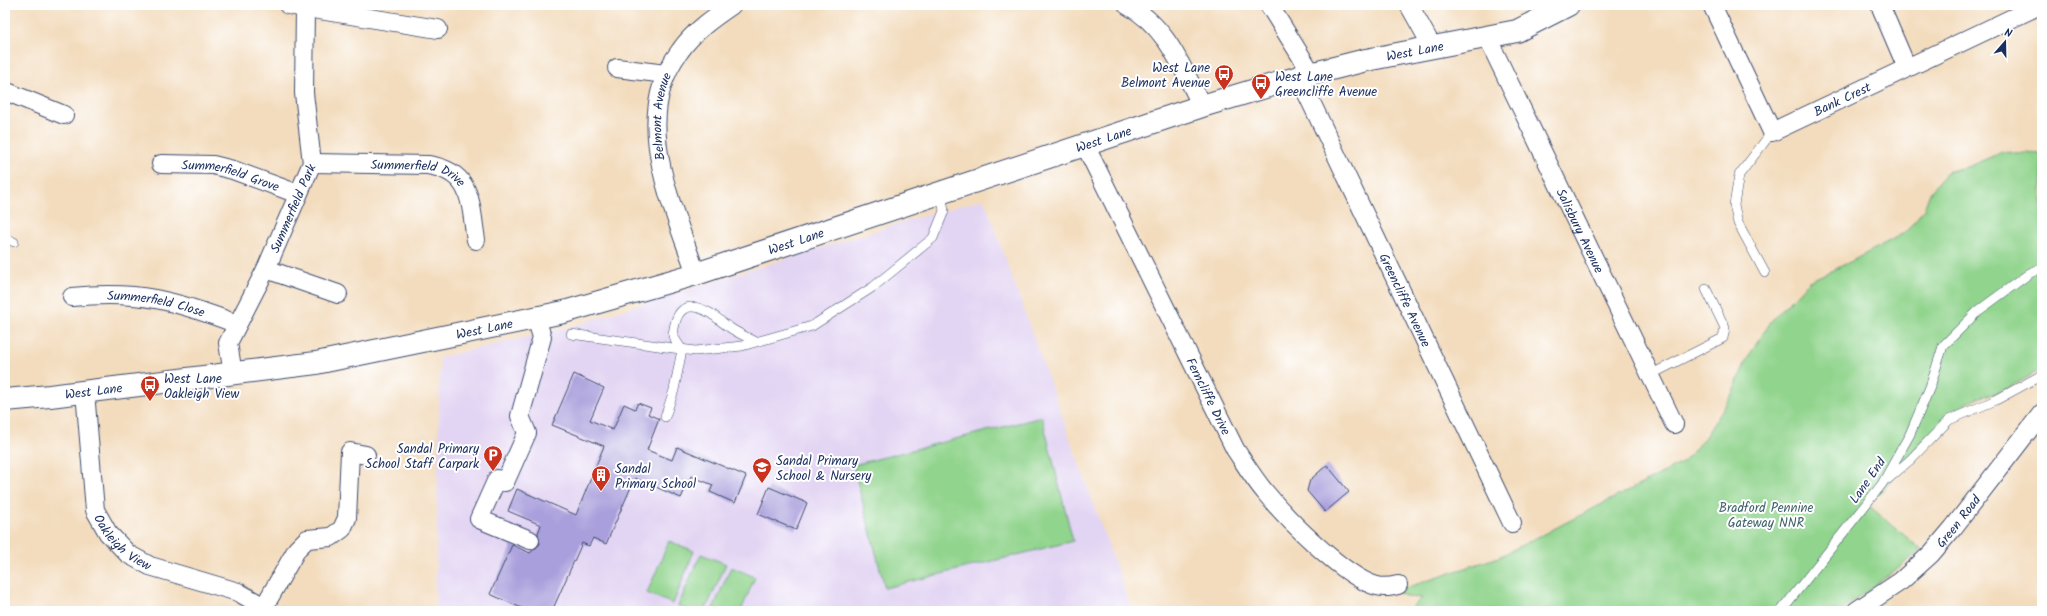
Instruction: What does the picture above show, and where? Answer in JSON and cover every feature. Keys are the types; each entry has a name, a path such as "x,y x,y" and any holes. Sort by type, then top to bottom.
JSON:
{"street":[{"name":"Belmont Avenue","path":"696,274 662,172 657,151 656,130 658,102 666,74 679,51 695,34 732,5"},
{"path":"1127,5 1141,12 1162,33 1202,106"},
{"name":"Greencliffe Avenue","path":"1269,5 1305,76 1512,523"},
{"path":"1409,5 1432,48"},
{"name":"West Lane","path":"5,400 85,392 316,363 536,318 696,274 1202,106 1366,60 1517,31 1568,5"},
{"path":"1712,5 1772,132"},
{"path":"1880,5 1907,68"},
{"name":"Bank Crest","path":"1772,132 2040,5"},
{"path":"296,7 340,9 438,29"},
{"name":"Summerfield Park","path":"233,374 228,344 266,269 312,163 296,7"},
{"name":"Salisbury Avenue","path":"1487,37 1674,424"},
{"path":"617,68 666,74"},
{"path":"5,92 64,115"},
{"name":"Ferncliffe Drive","path":"1085,145 1235,449 1264,491 1287,518 1340,565 1375,586 1389,588 1398,585"},
{"name":"Summerfield Drive","path":"312,163 428,165 442,167 454,174 463,183 468,196 476,240"},
{"name":"Summerfield Grove","path":"161,164 213,165 233,170 298,194"},
{"path":"266,269 338,294"},
{"name":"Summerfield Close","path":"72,297 102,294 129,294 156,298 185,304 237,324"},
{"path":"530,540 479,519 497,479 505,482 527,433 520,416 542,337 536,318"},
{"name":"Oakleigh View","path":"85,392 95,510 108,533 128,554 150,566 238,592 265,609"},
{"name":"Green Road","path":"1856,611 1901,581 1930,554 1953,528 2042,413"},
{"path":"265,609 297,549 307,539 331,537 342,529 347,518 350,452 366,455"}],"lane":[{"path":"1765,273 1738,223 1734,205 1739,175 1772,132"},
{"path":"571,334 695,351 726,349 812,326 873,287 933,238 944,211 941,193"},
{"path":"5,238 14,242"},
{"name":"Lane End","path":"1782,611 1882,484 1910,434 1930,387 1943,346 1978,312 2030,273 2042,268"},
{"path":"1650,375 1723,338 1726,328 1706,289"},
{"path":"665,417 674,390 682,350 673,336 674,320 678,313 688,308 708,312 728,327 756,342"},
{"path":"1882,484 1910,460 1949,420 1996,400 2042,375"}],"shaded area":[{"name":"Sandal Primary School & Nursery","path":"984,199 1132,611 435,611 440,357 566,328 929,214"}],"green space":[{"name":"Bradford Pennine Gateway NNR","path":"2002,152 2042,154 2042,369 2007,389 1978,398 1964,405 1868,505 1922,550 1841,611 1407,611 1422,598 1407,597 1396,591 1499,557 1684,462 1705,437 1731,396 1748,357 1772,320 1809,281 1852,261 1906,232 1924,209 1930,193 1946,172 1970,166"},
{"path":"1042,417 1073,541 885,588 853,465"},
{"path":"669,541 694,551 673,604 647,593"},
{"path":"701,554 726,564 705,611 689,611 678,606"},
{"path":"731,567 755,577 741,611 712,611"}],"building":[{"name":"Sandal Primary School","path":"574,374 604,388 590,420 613,430 624,404 635,409 638,403 651,408 648,414 659,419 647,450 672,460 677,447 746,476 735,503 710,492 713,485 691,476 681,498 635,478 606,544 593,538 589,546 582,543 552,611 528,611 490,594 512,545 530,553 540,544 538,533 541,525 508,511 517,489 576,515 604,446 552,425"},
{"path":"1327,465 1349,492 1325,512 1307,491 1310,480"},
{"path":"769,487 807,503 796,530 758,514"}],"place":[{"name":"West Lane Belmont Avenue","path":"1224,91"},
{"name":"West Lane Greencliffe Avenue","path":"1261,100"},
{"name":"West Lane Oakleigh View","path":"150,402"},
{"name":"Sandal Primary School Staff Carpark","path":"493,472"},
{"name":"Sandal Primary School & Nursery","path":"762,484"},
{"name":"Sandal Primary School","path":"601,492"}]}
